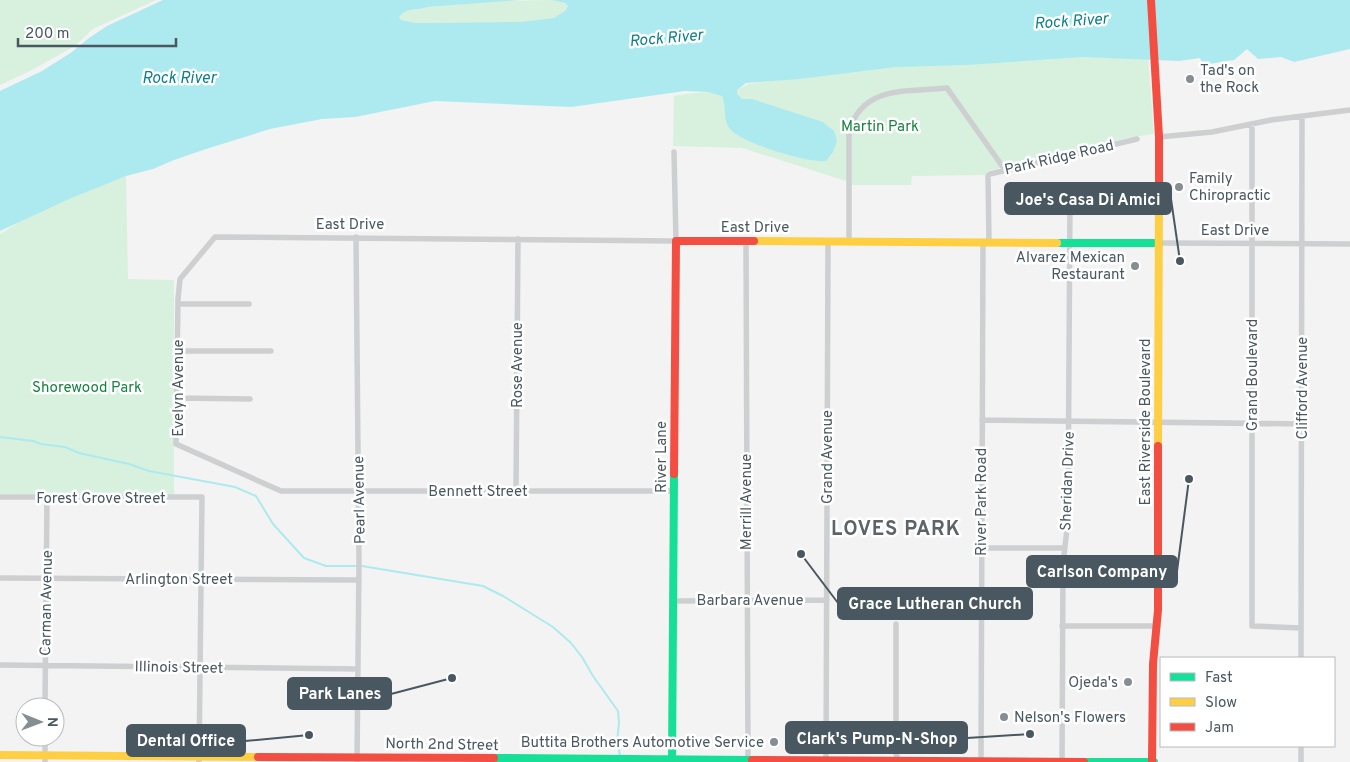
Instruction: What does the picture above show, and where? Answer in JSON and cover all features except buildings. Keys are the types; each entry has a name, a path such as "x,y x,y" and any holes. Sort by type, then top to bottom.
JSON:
{"main road":[{"name":"East Riverside Boulevard","path":"1150,0 1159,138 1158,626 1153,664 1153,762"},
{"name":"East Drive","path":"676,241 1070,241 1159,243"},
{"name":"River Lane","path":"673,761 676,241"},
{"name":"North 2nd Street","path":"0,755 45,759 627,759 673,761 1153,762"}],"street":[{"path":"848,242 849,131 852,119 863,105 876,96 947,88 1005,170"},
{"path":"1159,138 1212,132 1252,124 1350,110"},
{"name":"Clifford Avenue","path":"1301,657 1302,117"},
{"name":"Grand Boulevard","path":"1252,124 1252,626 1301,628"},
{"name":"Park Ridge Road","path":"986,242 988,176 992,172 1137,139"},
{"name":"River Lane","path":"674,152 676,241"},
{"name":"Sheridan Drive","path":"1062,762 1062,626 1064,548 1068,521 1070,200"},
{"name":"East Drive","path":"180,279 215,237 676,241"},
{"name":"Pearl Avenue","path":"356,237 359,561 357,759"},
{"name":"Rose Avenue","path":"516,491 518,239"},
{"name":"Merrill Avenue","path":"746,241 748,761"},
{"name":"Grand Avenue","path":"826,761 828,242"},
{"name":"River Park Road","path":"981,762 982,420 986,242"},
{"name":"East Drive","path":"1159,243 1350,244"},
{"name":"Evelyn Avenue","path":"180,279 176,444 281,491"},
{"path":"178,304 249,304"},
{"path":"177,350 271,351"},
{"path":"177,398 250,398"},
{"path":"982,420 1302,424"},
{"name":"Bennett Street","path":"281,491 674,491"},
{"name":"Forest Grove Street","path":"0,497 202,497 201,580"},
{"name":"Carman Avenue","path":"45,697 47,498"},
{"path":"981,548 1064,548"},
{"name":"Arlington Street","path":"0,578 201,580 359,576"},
{"path":"199,759 201,580"},
{"name":"Barbara Avenue","path":"674,601 827,600"},
{"path":"896,624 896,754 899,761"},
{"path":"1062,626 1158,626"},
{"name":"Illinois Street","path":"0,665 358,669"},
{"path":"1301,747 1301,762"}],"green space":[{"path":"0,0 156,0 93,29 75,46 0,85"},
{"path":"551,0 565,3 568,6 566,10 554,18 519,22 417,23 401,20 399,17 406,12 427,7 498,1"},
{"name":"Martin Park","path":"1044,56 1148,56 1154,134 1131,137 988,171 987,175 912,176 911,185 853,185 846,181 742,148 673,146 674,96 735,91 748,84 893,66"},
{"name":"Shorewood Park","path":"126,176 128,279 174,280 174,495 0,494 0,234 48,204"}],"water":[{"name":"Rock River","path":"163,0 520,0 427,7 409,10 399,17 401,20 417,23 519,22 554,18 566,10 568,6 565,3 551,0 1350,0 1350,49 1294,62 1281,57 1258,59 1247,49 1234,60 1203,65 1200,58 1179,61 1083,57 967,65 896,67 799,79 746,83 737,90 737,94 742,99 752,99 823,122 834,131 837,141 833,152 826,161 805,159 775,151 747,140 730,129 725,117 722,96 708,92 685,91 571,107 435,101 355,117 322,119 270,129 206,149 153,169 126,176 69,199 0,231 0,91 42,71 107,26"}],"waterway":[{"path":"0,437 65,447 79,453 129,464 149,471 235,487 256,496 273,524 304,558 326,566 357,566"},
{"path":"362,566 483,586 553,627 571,643 582,657 618,711 617,742 620,755"}],"traffic: fast":[{"path":"1057,243 1159,243"},
{"path":"672,762 674,474"},
{"path":"494,758 752,760"},
{"path":"1084,762 1154,762"}],"traffic: slow":[{"path":"1158,446 1159,189"},
{"path":"754,241 1057,243"},
{"path":"0,755 258,757"}],"traffic: jam":[{"path":"1151,0 1159,137 1159,189"},
{"path":"674,474 676,241 754,241"},
{"path":"1152,762 1153,664 1158,610 1158,446"},
{"path":"258,757 494,758"},
{"path":"752,760 1084,762"}],"place":[{"name":"Tad's on the Rock","path":"1190,79"},
{"name":"Family Chiropractic","path":"1179,187"},
{"name":"Joe's Casa Di Amici","path":"1180,261"},
{"name":"Alvarez Mexican Restaurant","path":"1135,266"},
{"name":"Carlson Company","path":"1189,479"},
{"name":"Grace Lutheran Church","path":"801,554"},
{"name":"Park Lanes","path":"452,678"},
{"name":"Ojeda's","path":"1128,682"},
{"name":"Nelson's Flowers","path":"1004,717"},
{"name":"Clark's Pump-N-Shop","path":"1030,734"},
{"name":"Dental Office","path":"309,735"},
{"name":"Buttita Brothers Automotive Service","path":"774,742"}],"district":[{"name":"LOVES PARK","path":"896,528"}]}
